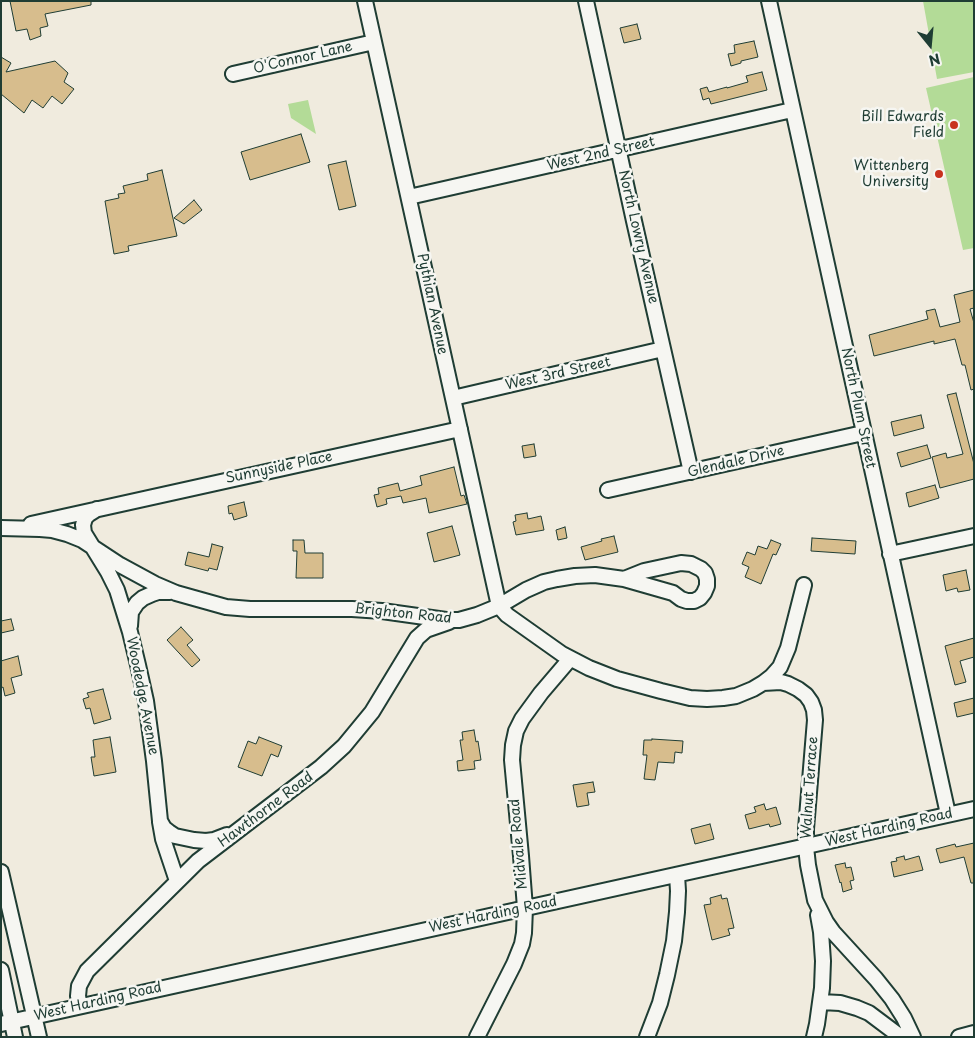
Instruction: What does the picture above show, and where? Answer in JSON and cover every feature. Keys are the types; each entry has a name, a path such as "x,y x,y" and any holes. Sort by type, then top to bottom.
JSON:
{"street":[{"name":"Pythian Avenue","path":"365,1 499,606"},
{"name":"North Lowry Avenue","path":"586,1 691,472"},
{"name":"North Plum Street","path":"769,1 948,814"},
{"name":"O'Connor Lane","path":"233,74 374,42"},
{"name":"West 2nd Street","path":"409,197 792,110"},
{"name":"West 3rd Street","path":"453,398 663,349"},
{"name":"Sunnyside Place","path":"6,528 460,429"},
{"name":"Glendale Drive","path":"608,490 863,433"},
{"path":"94,548 84,533 84,525 85,518 98,508"},
{"name":"Brighton Road","path":"6,528 52,530 67,534 82,540 127,569 176,593 226,606 250,609 359,609 459,620 499,606 544,582 575,576 594,575 624,579 673,593 680,599 687,601 694,601 700,598 707,586 707,579 701,569 691,564 682,563 624,579"},
{"path":"890,554 974,536"},
{"name":"Woodedge Avenue","path":"94,548 117,590 130,632 146,701 160,821 177,881"},
{"path":"499,606 507,615 570,659 589,668 617,678 690,698 723,698 736,696 763,683 772,676 784,660 804,585"},
{"path":"130,632 130,617 137,603 158,592 176,593"},
{"name":"Hawthorne Road","path":"80,1006 79,986 87,971 198,861 321,768 344,746 372,712 417,638 426,630 459,620"},
{"name":"Midvale Road","path":"477,1037 514,964 524,933 521,856 512,760 516,731 522,719 541,693 570,659"},
{"name":"Walnut Terrace","path":"763,683 781,682 788,684 798,688 811,702 815,720 806,846 816,900 833,932 892,999 913,1037"},
{"name":"West Harding Road","path":"7,1023 974,809"},
{"path":"160,821 164,828 175,836 194,840 214,840 239,830"},
{"path":"1,872 39,1037"},
{"path":"647,1037 660,1003 674,941 678,912 677,875"},
{"path":"814,1037 821,1002 823,961 816,900"},
{"path":"1,970 7,1023 16,1037"},
{"path":"821,1002 840,1003 863,1010 901,1037"},
{"path":"959,1037 974,1033"}],"green space":[{"path":"923,1 974,1 974,72 937,79"},
{"name":"Bill Edwards Field","path":"974,77 974,248 963,250 926,88"},
{"path":"308,100 316,134 291,118 288,104"}],"building":[{"path":"10,1 91,1 91,5 45,14 48,26 40,28 41,36 30,40 27,29 16,31"},
{"path":"637,24 641,39 624,43 620,28"},
{"path":"754,41 758,57 741,61 741,63 731,66 728,54 735,53 734,45"},
{"path":"1,57 11,63 6,72 55,61 68,73 64,82 74,89 62,104 52,96 43,108 32,100 24,113 1,94"},
{"path":"762,72 767,90 711,104 709,98 703,100 700,89 707,87 709,92 727,88 748,82 746,76"},
{"path":"301,134 310,162 250,180 241,152"},
{"path":"346,161 356,206 339,210 328,165"},
{"path":"162,170 177,236 128,246 129,251 114,254 105,201 119,198 118,194 125,193 123,186 148,180 147,174"},
{"path":"194,200 202,210 184,224 174,218"},
{"path":"974,290 974,308 970,309 974,323 974,389 971,390 965,365 962,365 955,339 934,344 934,341 874,356 869,335 928,319 926,311 935,309 940,327 960,322 954,295"},
{"path":"956,393 974,464 974,479 940,488 932,457 946,453 947,458 963,454 947,395"},
{"path":"921,415 924,428 894,436 891,422"},
{"path":"534,444 536,456 524,458 522,446"},
{"path":"927,445 931,458 901,467 897,453"},
{"path":"454,467 461,496 464,495 467,504 429,513 426,498 403,503 401,496 386,499 387,504 377,507 374,495 379,494 378,488 398,483 400,491 422,485 420,476"},
{"path":"935,485 939,498 909,507 906,493"},
{"path":"244,502 247,516 234,520 232,513 229,514 228,506"},
{"path":"527,513 528,519 541,516 544,530 516,535 513,522 516,521 515,515"},
{"path":"452,526 460,555 434,562 427,533"},
{"path":"565,527 567,538 558,540 556,530"},
{"path":"614,536 618,552 585,560 581,547"},
{"path":"812,538 856,541 855,554 811,551"},
{"path":"293,540 304,540 305,553 323,553 323,578 296,578 297,551 293,551"},
{"path":"771,540 781,544 776,555 773,554 761,584 745,577 749,567 742,564 747,552 755,555 758,546 767,549"},
{"path":"212,544 223,547 217,570 209,568 208,571 185,565 188,552 209,557"},
{"path":"966,570 970,590 958,592 957,588 946,591 943,575"},
{"path":"11,619 14,630 1,633 1,621"},
{"path":"181,627 193,640 187,645 200,660 192,667 167,640"},
{"path":"974,638 974,657 960,661 966,682 955,685 945,646"},
{"path":"18,656 22,675 11,678 15,693 5,696 3,687 1,688 1,661"},
{"path":"103,689 111,719 94,724 90,708 86,709 83,699 89,697 87,693"},
{"path":"974,698 974,713 957,717 954,703"},
{"path":"474,730 481,760 474,761 475,769 458,771 457,761 463,760 460,740 463,740 462,732"},
{"path":"110,737 116,772 94,776 91,757 95,757 93,740"},
{"path":"259,737 282,746 278,757 271,754 262,776 238,767 248,741 256,744"},
{"path":"644,740 683,741 682,753 675,752 674,763 658,762 655,780 644,779 647,755 643,755"},
{"path":"593,782 595,792 587,793 589,805 577,807 573,785"},
{"path":"764,804 766,810 776,807 781,824 770,827 769,824 749,829 745,815 756,812 754,807"},
{"path":"710,824 714,839 695,844 691,829"},
{"path":"974,843 974,883 971,883 964,857 940,863 936,849 955,844 956,847"},
{"path":"904,856 905,860 919,856 923,870 894,877 891,862 897,861 896,858"},
{"path":"845,863 846,868 851,867 854,880 850,881 852,889 843,892 835,865"},
{"path":"721,895 722,899 727,898 734,928 728,929 730,935 712,940 704,905 711,904 710,898"}],"place":[{"name":"Bill Edwards Field","path":"954,125"},
{"name":"Wittenberg University","path":"939,174"}]}
